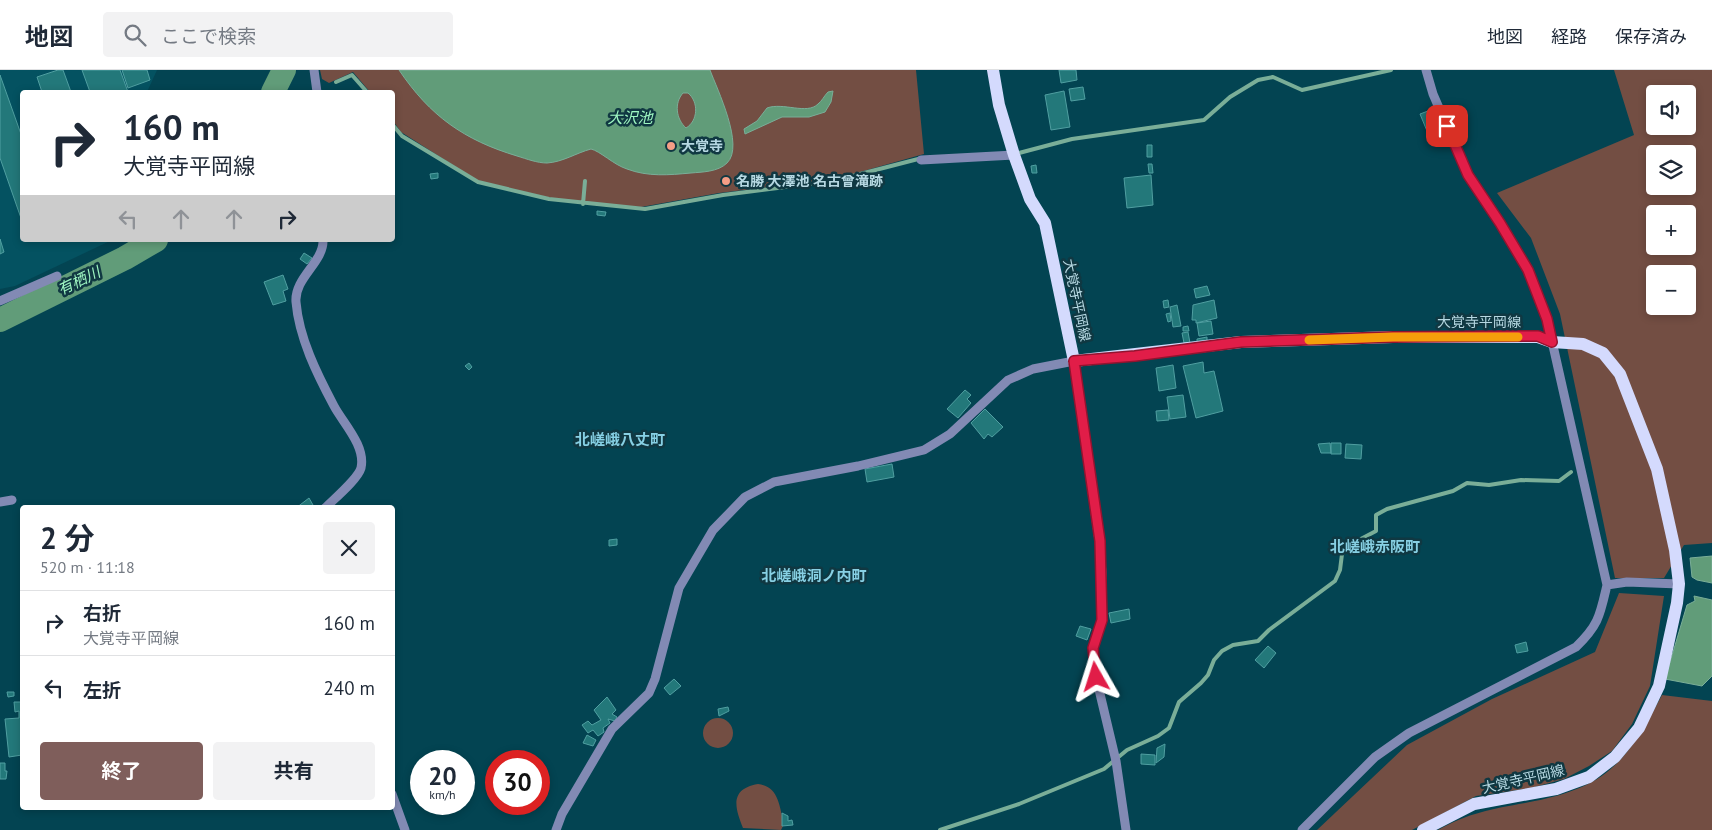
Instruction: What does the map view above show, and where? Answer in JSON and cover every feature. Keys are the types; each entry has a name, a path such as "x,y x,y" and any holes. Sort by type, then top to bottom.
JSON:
{"main road":[{"name":"大覚寺平岡線","path":"993,70 999,105 1014,155 1030,199 1045,223 1074,361 1151,354 1241,342 1393,337 1538,336 1552,342 1584,344 1603,353 1620,374 1657,469 1676,550 1679,584 1677,603 1658,686 1639,728 1615,757 1588,777 1556,789 1474,804 1423,830"}],"street":[{"path":"314,70 317,90"},
{"path":"1302,830 1375,757 1409,733 1576,648 1592,632 1599,618 1607,585 1547,319 1528,270 1468,175 1433,94 1426,70"},
{"path":"921,160 1014,155"},
{"path":"323,242 323,249 306,274 296,298 298,316 307,348 334,406 357,444 361,467 358,474 328,505"},
{"path":"0,301 57,276"},
{"path":"556,830 562,814 612,729 648,692 655,679 679,588 697,554 713,530 745,497 774,482 858,466 924,450 950,434 996,388 1008,380 1033,368 1074,361 1100,541 1102,620 1093,648 1096,677 1116,760 1126,830"},
{"path":"0,502 12,500"},
{"path":"1607,585 1627,582 1679,584"},
{"path":"395,802 405,830"}],"shaded area":[{"path":"0,70 157,70 148,90 20,90 20,242 108,242 15,286 0,289"},
{"name":"大覚寺","path":"320,70 916,70 924,154 835,179 719,193 641,207 560,200 478,181 401,132 395,124 395,90 368,90 353,72 329,83 322,79"},
{"path":"1614,70 1712,70 1712,543 1684,545 1664,578 1615,578 1560,314 1531,238 1497,193 1634,135"},
{"path":"1619,593 1664,596 1650,686 1632,724 1612,751 1564,779 1531,788 1476,796 1412,830 1317,830 1407,745 1492,699 1595,652"},
{"path":"1662,695 1712,701 1712,830 1438,830 1470,816 1553,797 1594,781 1610,770 1624,756 1649,719"},
{"path":"718,718 729,722 733,733 729,744 718,748 707,744 703,733 707,722"},
{"path":"758,784 770,789 777,798 784,824 781,830 743,828 737,807 738,795 742,790"}],"water":[{"name":"大沢池","path":"399,70 710,70 728,117 733,144 732,155 727,163 715,170 667,175 635,172 591,149 553,162 536,162 498,150 465,134 436,113","holes":["683,93 688,93 694,101 696,111 693,121 686,128 678,116 677,106"]},
{"path":"833,91 831,102 825,112 809,117 782,117 745,134 744,129 757,121 767,108 780,106 801,109 813,107 828,92"},
{"path":"1712,556 1712,583 1692,577 1690,558"},
{"path":"1694,596 1712,600 1712,676 1702,686 1665,679 1687,605 1695,601"}],"building":[{"path":"63,70 70,90 41,90 37,77"},
{"path":"82,70 120,70 127,90 89,90"},
{"path":"122,70 147,70 150,80 128,88"},
{"path":"1059,70 1076,70 1077,80 1061,83"},
{"path":"0,75 20,131 20,215 0,158"},
{"path":"1083,87 1085,99 1071,101 1069,89"},
{"path":"1064,91 1070,127 1051,130 1045,95"},
{"path":"1428,111 1435,128 1427,131 1420,114"},
{"path":"1147,145 1152,145 1152,157 1147,157"},
{"path":"1148,164 1152,164 1153,173 1149,173"},
{"path":"1036,165 1037,173 1032,173 1031,166"},
{"path":"438,173 438,178 431,179 430,174"},
{"path":"1151,175 1153,205 1127,208 1124,178"},
{"path":"597,211 606,212 605,216 597,215"},
{"path":"0,239 4,252 0,254"},
{"path":"304,253 312,258 307,264 300,259"},
{"path":"283,275 288,289 283,291 286,301 273,305 264,282"},
{"path":"1207,286 1210,295 1196,298 1194,289"},
{"path":"1168,300 1169,307 1164,308 1163,301"},
{"path":"1214,300 1217,318 1196,323 1196,320 1192,320 1193,305"},
{"path":"1177,305 1181,326 1173,327 1170,307"},
{"path":"1170,313 1171,321 1168,322 1166,314"},
{"path":"1211,321 1213,334 1199,336 1197,323"},
{"path":"1188,326 1189,331 1183,331 1183,327"},
{"path":"1188,332 1190,343 1184,343 1182,333"},
{"path":"1207,337 1207,342 1197,344 1197,339"},
{"path":"1203,362 1204,373 1214,371 1223,411 1196,418 1183,366"},
{"path":"469,363 472,367 469,370 465,366"},
{"path":"1173,365 1176,388 1159,391 1156,368"},
{"path":"965,390 971,395 967,399 971,403 958,418 947,409"},
{"path":"1183,395 1186,417 1170,419 1167,397"},
{"path":"985,409 1003,427 992,437 988,434 984,439 971,423"},
{"path":"1168,410 1169,420 1157,421 1156,411"},
{"path":"1330,443 1331,453 1321,453 1318,444"},
{"path":"1331,443 1341,443 1341,454 1331,454"},
{"path":"1346,444 1362,445 1361,459 1345,458"},
{"path":"892,464 894,477 867,482 865,469"},
{"path":"309,498 313,505 300,505"},
{"path":"617,539 617,545 609,546 609,540"},
{"path":"1129,609 1130,619 1111,623 1109,613"},
{"path":"1080,626 1091,629 1087,640 1076,636"},
{"path":"1526,642 1528,651 1517,653 1515,645"},
{"path":"1268,646 1276,653 1264,668 1255,660"},
{"path":"674,679 681,686 670,695 664,688"},
{"path":"7,692 14,692 14,696 8,697"},
{"path":"607,697 616,710 612,714 617,717 615,721 608,719 610,723 603,728 604,732 598,736 593,730 588,733 582,725 588,721 592,725 601,720 594,710"},
{"path":"14,702 20,702 20,755 9,757 5,719 19,718 19,711 15,712"},
{"path":"728,707 729,711 719,716 718,709"},
{"path":"587,735 596,740 593,746 583,743"},
{"path":"1165,744 1164,757 1156,763 1157,748"},
{"path":"1141,754 1155,755 1155,765 1141,764"},
{"path":"0,763 5,763 6,779 0,779"},
{"path":"782,813 788,816 788,821 792,820 793,825 782,826"}],"waterway":[{"name":"有栖川","path":"274,90 284,70"},
{"path":"1019,153 1072,139 1204,120 1230,97 1258,80 1273,77 1302,90 1391,70"},
{"path":"336,82 352,75 365,90"},
{"path":"395,128 402,136 478,182 549,199 645,209 723,195 833,181 922,158"},
{"path":"583,204 585,181"},
{"name":"有栖川","path":"0,320 125,258 153,242"},
{"path":"940,830 1019,804 1104,769 1127,750 1158,736 1169,728 1179,702 1208,675 1214,660 1222,651 1233,645 1258,641 1269,630 1335,581 1340,570 1342,554 1357,541 1376,531 1376,515 1387,509 1453,491 1467,483 1489,485 1521,480 1559,481 1571,472"}],"slow traffic":[{"path":"1309,340 1393,337 1518,337"}],"place":[{"name":"大覚寺","path":"671,146"},
{"name":"名勝 大澤池 名古曾滝跡","path":"726,181"}],"district":[{"name":"北嵯峨八丈町","path":"620,440"},
{"name":"北嵯峨赤阪町","path":"1375,547"},
{"name":"北嵯峨洞ノ内町","path":"814,576"}],"route":[{"path":"1096,677 1093,648 1102,620 1100,541 1074,361 1086,362 1241,342 1393,337 1538,336 1552,342 1547,319 1528,270 1468,175 1447,126"}]}
